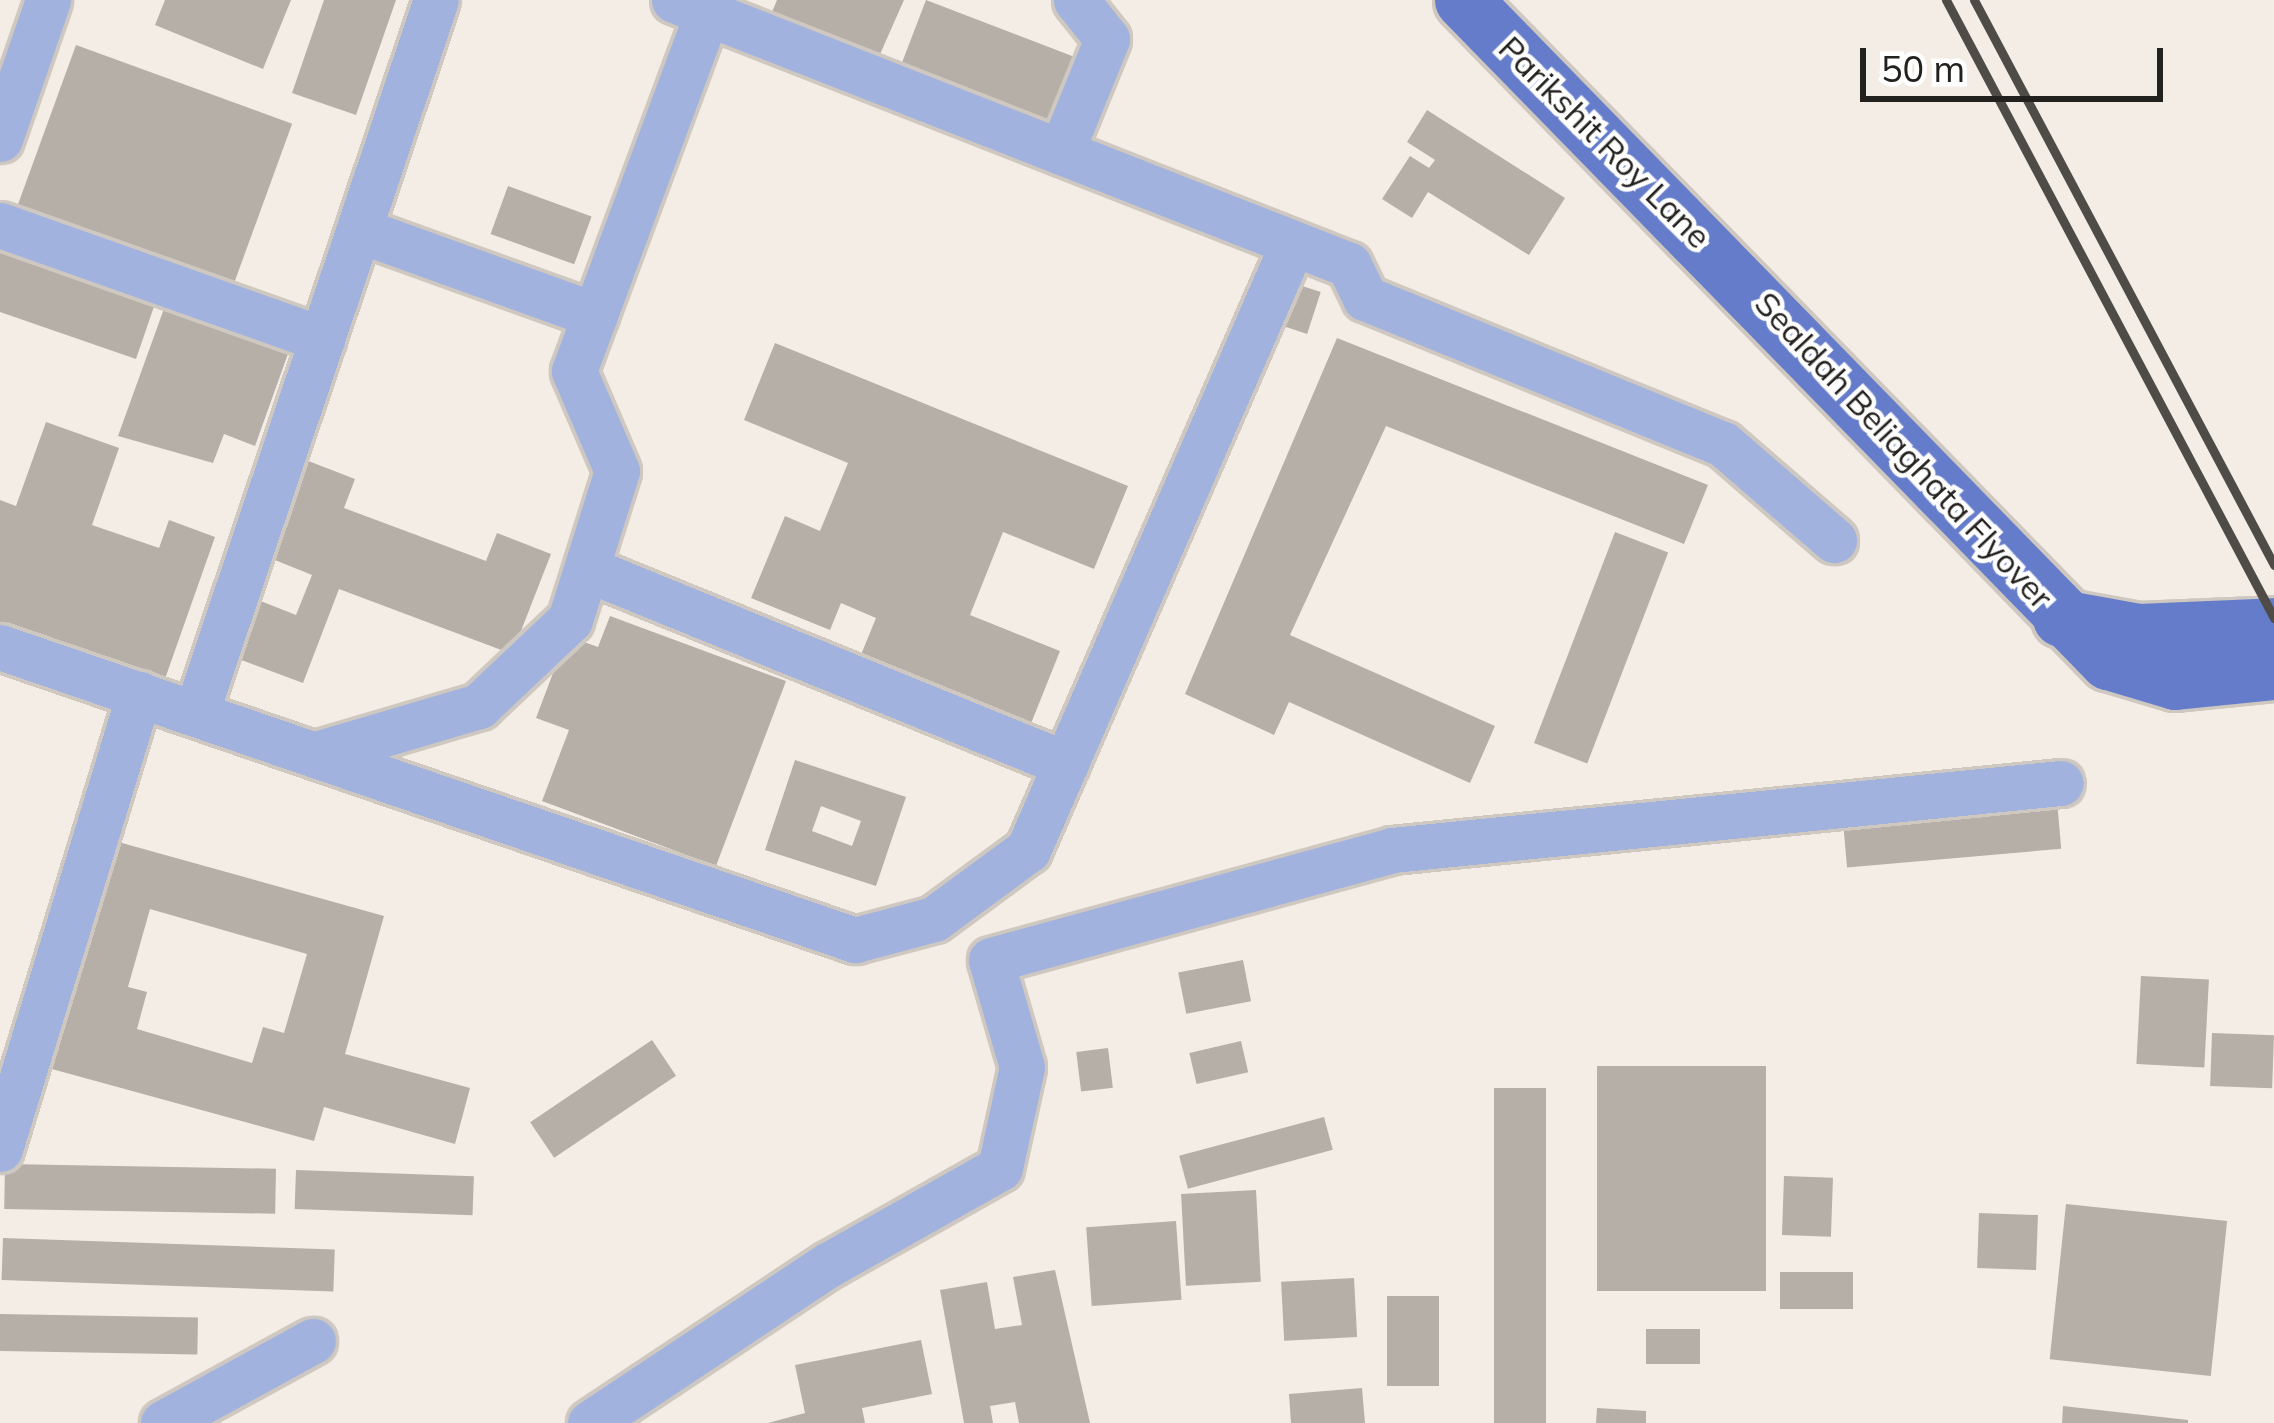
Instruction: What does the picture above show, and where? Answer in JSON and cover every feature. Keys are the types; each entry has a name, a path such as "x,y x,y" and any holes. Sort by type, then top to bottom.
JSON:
{"main road":[{"name":"Parikshit Roy Lane","path":"1463,0 1746,284"},
{"name":"Sealdah Beliaghata Flyover","path":"1746,284 1856,394 2061,617 2138,676 2274,671"},
{"name":"Sealdah Beliaghata Flyover","path":"2061,617 2139,632 2274,626"}],"lane":[{"path":"0,139 48,0"},
{"path":"196,713 436,0"},
{"path":"1061,152 1107,39 1076,0"},
{"path":"315,754 479,706 570,620 617,471 574,371 698,4 1349,265 1366,298 1723,444 1834,540"},
{"path":"0,225 322,339"},
{"path":"358,230 595,315"},
{"path":"0,647 855,940 934,919 1028,850 1293,242"},
{"path":"586,568 1066,764"},
{"path":"0,1149 139,694"},
{"path":"590,1423 828,1265 1000,1168 1022,1067 991,960 1392,850 2061,783"},
{"path":"163,1423 313,1341"}],"building":[{"path":"165,0 291,0 263,69 155,25"},
{"path":"324,0 396,0 356,115 292,93"},
{"path":"777,0 904,0 873,70 767,24"},
{"path":"926,0 1082,60 1054,132 898,72"},
{"path":"76,45 292,124 230,295 14,216"},
{"path":"1427,110 1565,198 1529,255 1428,192 1412,218 1382,199 1410,156 1429,168 1435,160 1407,142"},
{"path":"508,186 592,216 574,264 491,234"},
{"path":"0,233 160,289 136,359 0,312"},
{"path":"1296,284 1321,292 1307,334 1282,326"},
{"path":"170,292 294,337 255,446 224,434 213,463 118,436"},
{"path":"1337,338 1708,485 1684,544 1386,426 1290,635 1495,726 1470,783 1289,702 1274,735 1185,694"},
{"path":"775,343 1128,486 1094,569 1003,532 970,615 1060,651 1028,731 858,662 876,618 841,603 830,630 751,598 785,516 820,531 848,463 744,420"},
{"path":"46,422 119,448 92,525 159,548 169,520 215,537 160,693 0,636 0,500 16,506"},
{"path":"298,457 355,479 344,508 486,561 497,533 551,554 512,654 339,589 303,683 236,658 258,600 296,615 312,575 260,554"},
{"path":"1615,532 1668,552 1587,763 1534,743"},
{"path":"610,616 786,681 716,866 542,801 569,730 536,718 567,636 598,647"},
{"path":"795,760 906,797 876,886 765,850","holes":["821,806 861,821 852,846 812,831"]},
{"path":"2056,789 2061,849 1847,868 1842,808"},
{"path":"104,838 384,916 345,1054 470,1088 455,1144 324,1107 314,1141 41,1066","holes":["150,909 307,954 284,1033 263,1027 252,1063 137,1029 147,992 128,987"]},
{"path":"1243,960 1251,1001 1186,1014 1178,973"},
{"path":"2141,976 2209,980 2204,1067 2136,1064"},
{"path":"2212,1033 2274,1035 2272,1088 2210,1086"},
{"path":"652,1040 676,1076 554,1158 530,1122"},
{"path":"1241,1041 1248,1072 1197,1084 1189,1053"},
{"path":"1108,1048 1113,1088 1081,1092 1076,1052"},
{"path":"1597,1066 1766,1066 1766,1291 1597,1291"},
{"path":"1494,1088 1546,1088 1546,1423 1494,1423"},
{"path":"1324,1117 1333,1150 1188,1189 1179,1156"},
{"path":"5,1164 276,1169 275,1214 4,1209"},
{"path":"296,1170 474,1176 473,1215 295,1209"},
{"path":"1784,1176 1833,1178 1831,1237 1782,1235"},
{"path":"1256,1190 1261,1282 1186,1286 1181,1194"},
{"path":"2066,1204 2227,1221 2211,1376 2050,1359"},
{"path":"1979,1213 2038,1215 2036,1270 1977,1268"},
{"path":"1176,1221 1182,1300 1092,1306 1086,1227"},
{"path":"3,1238 335,1250 333,1292 2,1280"},
{"path":"1055,1270 1090,1423 1019,1423 1015,1402 990,1406 993,1423 964,1423 940,1290 987,1282 995,1329 1022,1325 1013,1277"},
{"path":"1780,1272 1853,1272 1853,1309 1780,1309"},
{"path":"1354,1278 1357,1337 1284,1341 1281,1282"},
{"path":"1387,1296 1439,1296 1439,1386 1387,1386"},
{"path":"0,1314 198,1317 197,1354 0,1351"},
{"path":"1646,1329 1700,1329 1700,1364 1646,1364"},
{"path":"921,1340 932,1394 862,1408 865,1423 768,1423 805,1413 795,1365"},
{"path":"1362,1388 1365,1423 1291,1423 1289,1394"},
{"path":"2063,1406 2188,1420 2188,1423 2062,1423"},
{"path":"1597,1408 1646,1411 1646,1423 1596,1423"}],"railway":[{"path":"1946,0 2274,618"},
{"path":"1974,0 2274,565"}]}
